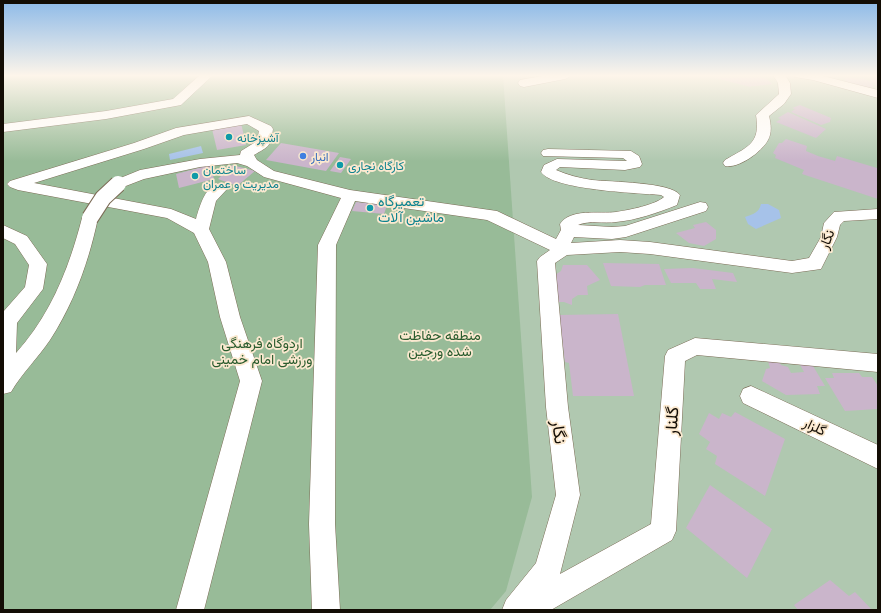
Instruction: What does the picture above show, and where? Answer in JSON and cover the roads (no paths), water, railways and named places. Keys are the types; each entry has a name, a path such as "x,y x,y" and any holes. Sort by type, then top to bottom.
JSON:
{"street":[{"path":"3,128 106,115 168,104"},
{"path":"730,163 760,144 764,136 765,123 762,115 777,104"},
{"path":"9,182 140,146 181,131 249,120 266,129 264,143 246,154 252,163"},
{"path":"548,153 626,154 634,158 635,164 625,166 557,163 549,168 548,172 556,176 599,185 664,191 672,195 671,201 634,214 615,217 576,219 568,224 566,240"},
{"path":"4,383 43,334 67,292 82,254 90,218 103,198 118,184 140,175 200,163 238,159 252,163 270,174 350,195 491,215 566,240 586,231 612,233 626,231 700,207"},
{"path":"9,182 170,214 201,229 217,262 230,317 251,381 190,610"},
{"path":"201,229 209,200 221,187"},
{"path":"326,610 322,524 327,245 350,195"},
{"name":"نگار","path":"516,610 548,570 568,495 557,407 546,261 566,240 650,248 792,267 815,264 829,237 832,223 840,216 878,214"},
{"path":"3,231 21,240 38,264 34,289 7,321 4,383"},
{"name":"گلنار","path":"523,610 663,531 675,356 694,346 878,363"},
{"name":"گلزار","path":"751,396 878,457"}],"water":[{"path":"201,146 203,153 170,160 169,154"},
{"path":"761,204 768,204 779,210 781,218 756,229 748,224 745,217 757,211"}],"place":[{"name":"آشپزخانه","path":"229,137"},
{"name":"انبار","path":"303,156"},
{"name":"کارگاه نجاری","path":"340,165"},
{"name":"ساختمان مدیریت و عمران","path":"195,176"},
{"name":"تعمیرگاه ماشین آلات","path":"370,208"}],"park label":[{"name":"منطقه حفاظت شده ورجین","path":"440,342"},
{"name":"اردوگاه فرهنگی ورزشی امام خمینی","path":"262,350"}]}
